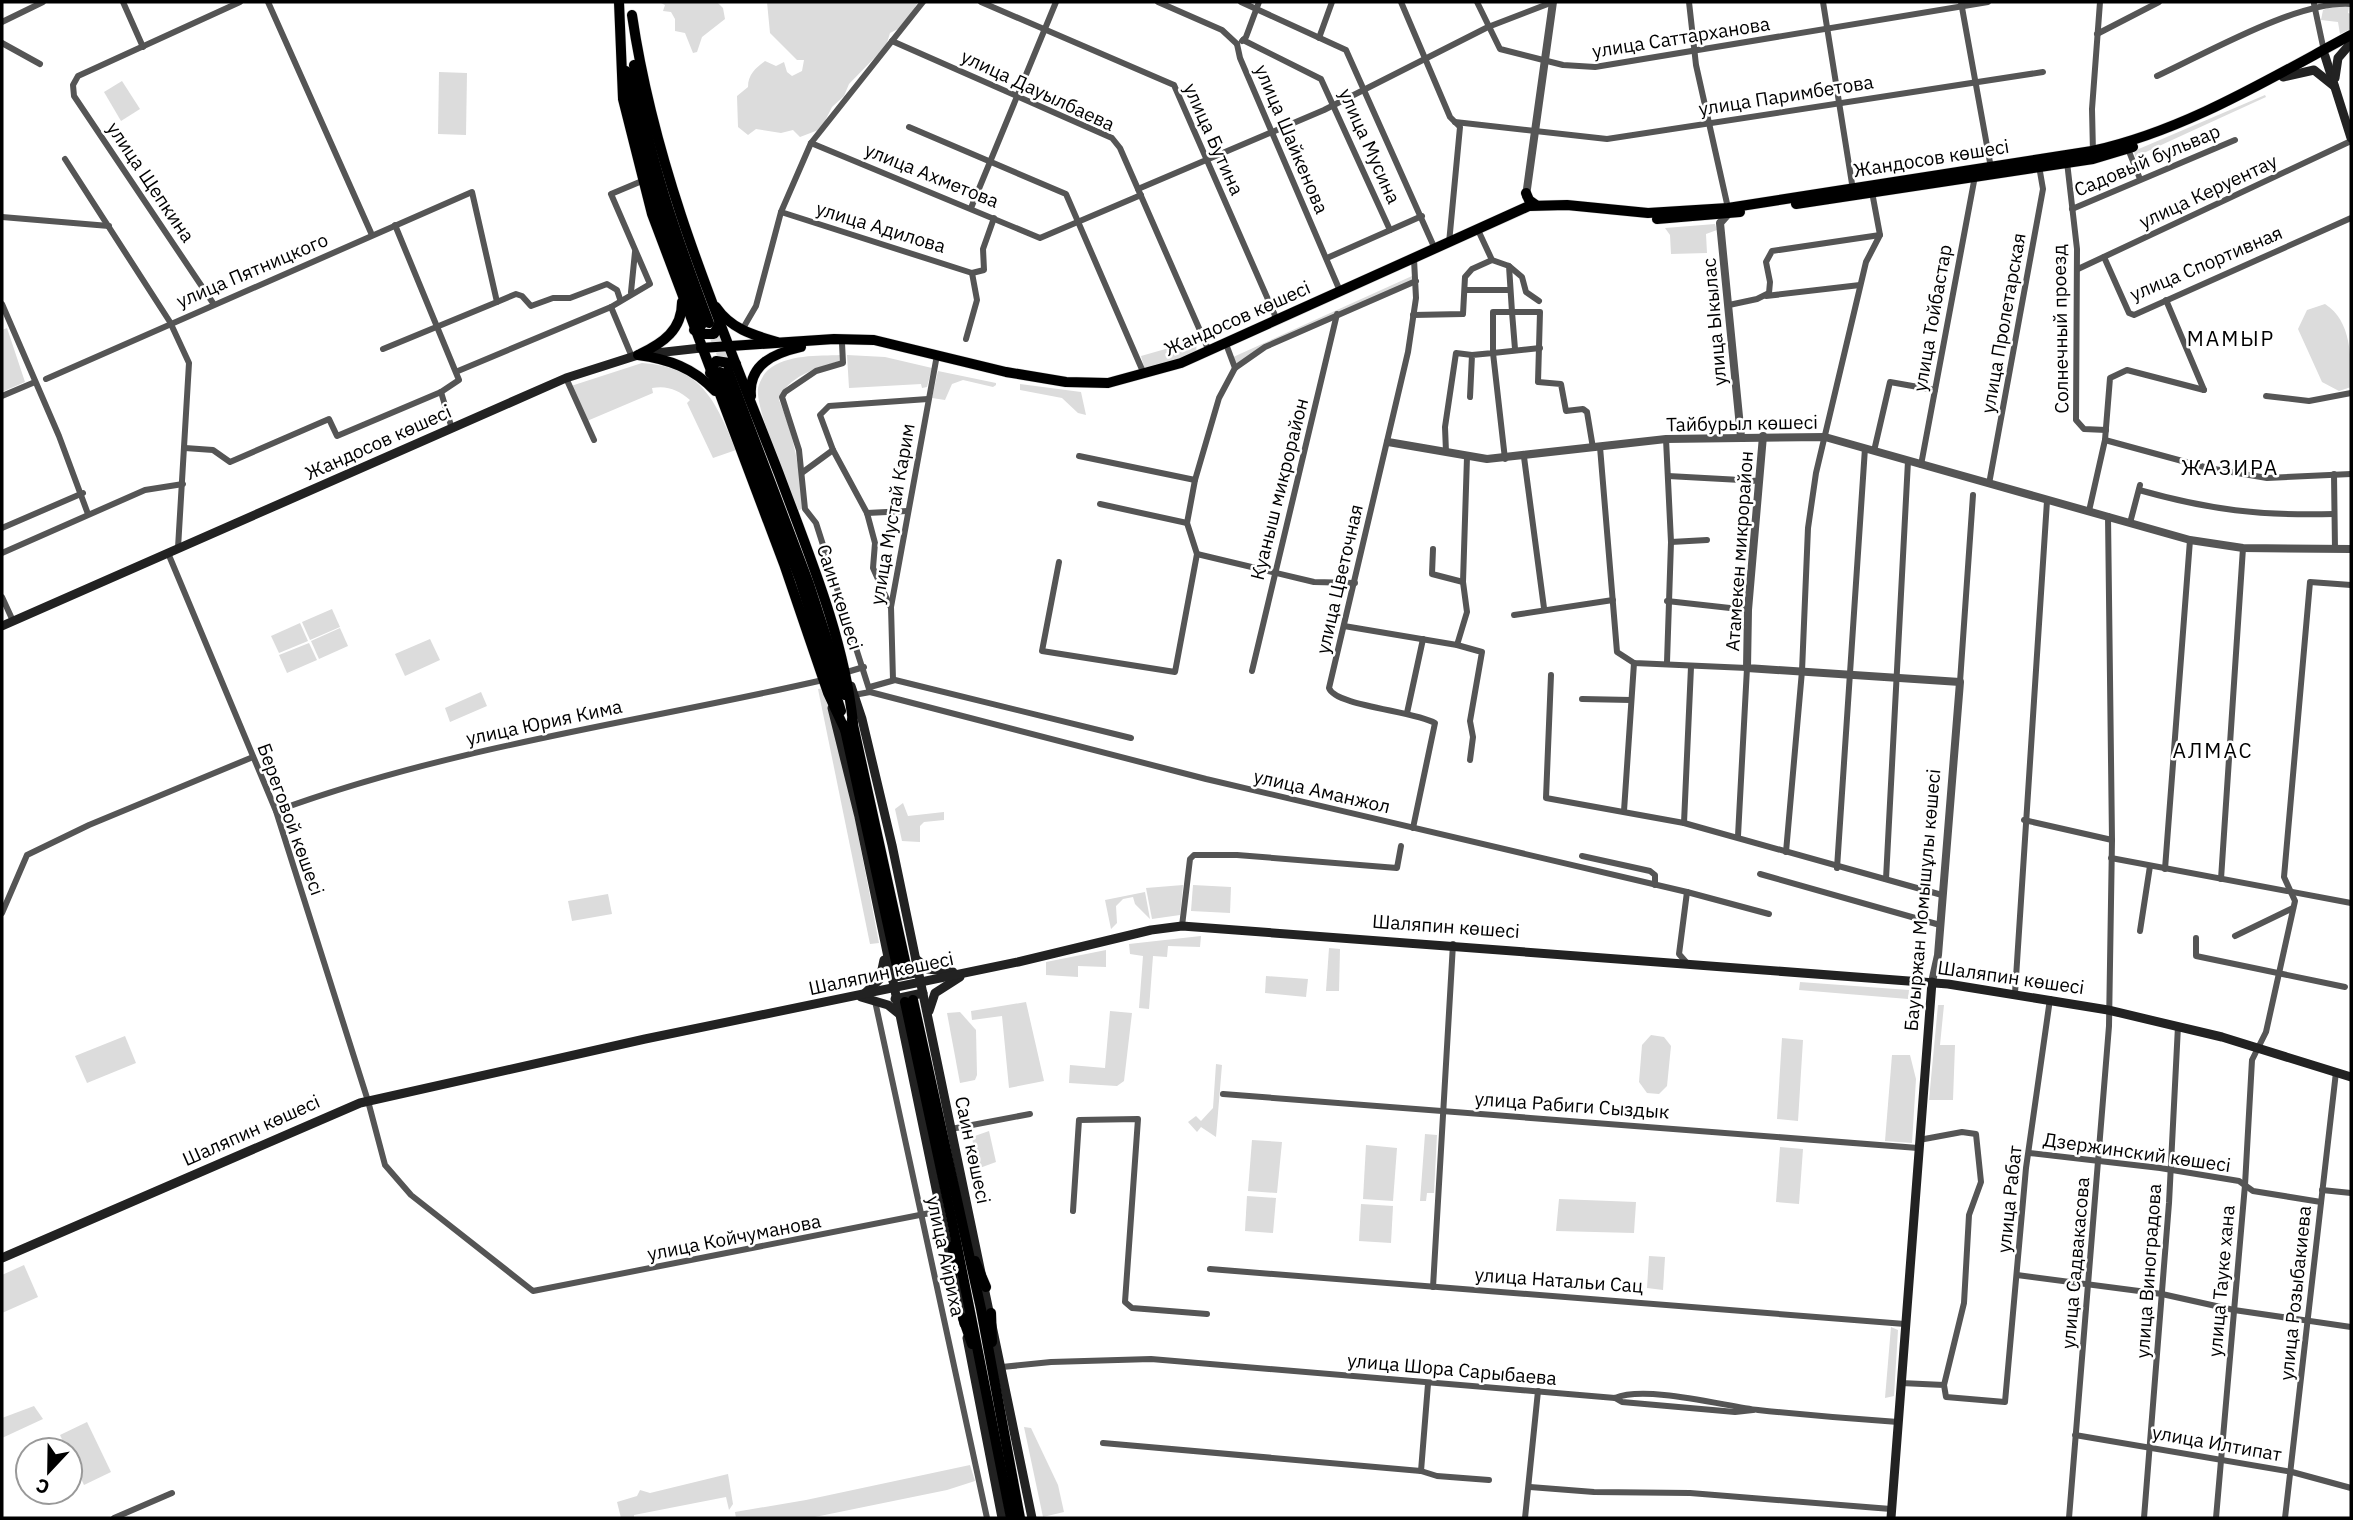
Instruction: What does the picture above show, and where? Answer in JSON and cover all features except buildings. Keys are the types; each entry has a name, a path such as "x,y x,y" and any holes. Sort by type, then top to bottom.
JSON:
{"main road":[{"path":"619,2 621,36"},
{"path":"632,2 632,15"},
{"name":"Саин көшесі","path":"632,15 639,96 655,168 706,325"},
{"name":"Саин көшесі","path":"632,15 639,60 664,165 708,295 701,348 724,370 753,407 813,568 854,695 892,845 916,959 904,971"},
{"path":"2325,53 2351,35"},
{"name":"Саин көшесі","path":"621,36 623,99 642,181 681,294 706,325 729,347 721,400 801,612 828,693 859,817 884,945 904,971 922,988 991,1313"},
{"name":"Саин көшесі","path":"621,36 648,169 706,325"},
{"path":"2325,53 2351,43"},
{"path":"2335,87 2338,58 2351,43"},
{"path":"2325,53 2351,140"},
{"name":"Жандосов көшесі","path":"1524,208 1653,219 1728,211 2128,149 2197,120 2325,53"},
{"name":"Жандосов көшесі","path":"1854,191 1872,192 1975,176 1991,170 2067,162 2093,155 2199,113 2325,53"},
{"path":"2283,77 2314,70 2335,87"},
{"path":"1526,193 1529,200 1536,205"},
{"name":"Жандосов көшесі","path":"2,626 566,378 635,356 701,348 853,338 908,348 1005,372 1066,382 1108,383 1209,352 1524,208 1536,205 1648,213 1728,211"},
{"path":"635,356 666,340 672,333 681,314 681,294"},
{"path":"708,295 722,316 742,330 782,344"},
{"name":"Жандосов көшесі","path":"782,344 842,343 908,348"},
{"path":"753,407 750,392 757,369 772,355 809,345"},
{"path":"635,356 675,362 701,378 721,400"},
{"name":"Саин көшесі","path":"724,370 805,582 849,727 904,971 898,1013 963,1318 1002,1518"},
{"path":"801,612 805,582"},
{"path":"805,582 829,617"},
{"path":"847,675 849,727"},
{"path":"828,693 849,727"},
{"name":"Шаляпин көшесі","path":"2,1258 340,1110 368,1101 539,1062 860,996 902,998 965,973 1151,930 1182,926 1453,944 1932,982 2050,999 2178,1026 2258,1048 2351,1079"},
{"path":"860,996 878,983 883,973 884,945"},
{"path":"916,959 934,970 965,973"},
{"path":"928,1020 935,993 965,973"},
{"name":"Бауыржан Момышұлы көшесі","path":"1891,1514 1932,982"},
{"path":"860,996 888,1005 898,1013"},
{"name":"Саин көшесі","path":"902,998 952,1221 1032,1518"},
{"name":"Саин көшесі","path":"902,998 965,1237 1020,1518"},
{"path":"2336,1072 2351,1072"},
{"path":"952,1221 953,1273"},
{"path":"965,1237 986,1287"},
{"path":"991,1313 993,1371"},
{"path":"963,1318 993,1371"},
{"name":"Саин көшесі","path":"993,1371 1011,1518"}],"street":[{"path":"2,22 43,2"},
{"path":"122,2 143,47 240,2"},
{"path":"268,2 372,235"},
{"path":"742,330 756,306 781,212 811,143 923,2"},
{"name":"улица Бутина","path":"981,2 1174,85 1277,320"},
{"path":"971,208 1056,2"},
{"name":"улица Мусина","path":"1157,2 1222,30 1240,42 1321,79 1390,230"},
{"path":"1241,2 1258,5 1346,50 1435,249"},
{"path":"1318,38 1332,2"},
{"path":"1401,2 1455,122 1460,127 1449,243"},
{"name":"улица Саттарханова","path":"1477,2 1500,49 1582,68 1827,29 1961,4 1989,2"},
{"path":"1078,222 1207,160 1335,105 1488,27 1553,2 1524,208"},
{"path":"1689,2 1695,50 1728,211"},
{"path":"1824,2 1854,191"},
{"path":"2093,155 2100,2"},
{"path":"2097,34 2159,2"},
{"path":"2157,76 2314,3 2351,5"},
{"path":"2314,3 2325,53"},
{"path":"1961,4 1991,170"},
{"path":"1240,42 1258,5"},
{"name":"улица Дауылбаева","path":"892,41 1112,138 1120,148 1140,192 1209,352"},
{"name":"улица Шайкенова","path":"1240,42 1240,58 1340,291"},
{"path":"2,43 40,64"},
{"name":"улица Щепкина","path":"143,47 78,76 73,85 74,96 213,303"},
{"name":"улица Паримбетова","path":"1455,122 1607,139 2043,72"},
{"path":"909,127 1066,194 1144,374"},
{"name":"Садовый бульвар","path":"2071,209 2235,139"},
{"name":"улица Керуентау","path":"2078,269 2351,140"},
{"name":"улица Ахметова","path":"811,143 1040,238 1078,222"},
{"path":"2128,149 2140,180"},
{"path":"65,159 170,323 190,367 178,548"},
{"name":"Солнечный проезд","path":"2067,162 2078,269 2076,420 2084,429 2106,430"},
{"name":"улица Пролетарская","path":"1989,484 2043,189 2039,166"},
{"name":"улица Тойбастар","path":"1921,465 1975,176"},
{"path":"458,372 611,307 620,299 650,284 611,194 642,181"},
{"name":"улица Пятницкого","path":"46,379 213,303 472,192 497,302"},
{"path":"1786,852 1802,671 1808,528 1825,437 1860,285 1869,252 1880,235 1872,192"},
{"name":"улица Ыкылас","path":"1728,211 1720,223 1741,437"},
{"name":"улица Адилова","path":"781,212 972,272"},
{"path":"1327,258 1422,216"},
{"path":"2,217 109,226"},
{"path":"966,339 977,300 972,272 984,270 983,249 994,218"},
{"name":"улица Спортивная","path":"2104,257 2131,315 2351,218"},
{"path":"185,448 213,450 230,462 330,419 337,436 441,392 459,380 458,372 395,225"},
{"path":"1478,230 1492,260 1509,266 1522,277 1526,292 1539,301"},
{"path":"1766,296 1771,289 1766,258 1772,251 1880,235"},
{"path":"631,293 634,286 636,250"},
{"name":"улица Цветочная","path":"1413,828 1436,727 1432,721 1345,699 1329,692 1388,442 1413,315 1416,281 1414,259"},
{"path":"1413,315 1463,314 1468,273 1492,260"},
{"path":"1509,266 1515,349"},
{"path":"1059,562 1042,651 1175,672 1196,554 1187,523 1195,480 1219,398 1235,368 1265,347 1416,281"},
{"path":"383,349 516,294 522,296 531,306 536,306 553,298 570,298 607,285 617,290 620,299"},
{"path":"1729,305 1766,296 1860,285"},
{"path":"1466,290 1509,290"},
{"path":"2090,511 2105,440 2109,380 2123,370 2204,390 2166,300"},
{"path":"2,304 83,493 88,514"},
{"path":"611,307 635,356"},
{"path":"1505,459 1491,313 1540,312 1538,382 1561,384 1566,411 1583,409 1587,412 1596,447 1617,652 1634,663 1624,811"},
{"name":"Куаныш микрорайон","path":"1252,671 1336,314"},
{"path":"842,343 842,363 816,371 785,392 782,397 794,430 803,472 805,509 816,523 870,690"},
{"path":"1226,344 1235,368"},
{"path":"1446,452 1445,427 1455,356 1458,353 1493,354 1515,349 1540,348"},
{"name":"улица Мустай Карим","path":"893,680 891,607 937,355"},
{"path":"1470,397 1472,355"},
{"path":"566,378 594,440"},
{"path":"2,396 35,382"},
{"path":"1837,868 1869,449 1890,382 1935,390"},
{"path":"441,392 452,429"},
{"path":"2266,396 2309,401 2351,393"},
{"path":"891,607 872,566 875,543 867,513 833,450 820,415 829,406 928,399"},
{"name":"Атамекен микрорайон","path":"1738,836 1748,610 1763,436"},
{"name":"Тайбурыл көшесі","path":"1388,442 1467,457 1505,459 1666,439 1825,437 2190,540 2244,548 2351,549"},
{"path":"1666,439 1671,542 1667,662"},
{"path":"2105,440 2208,468 2267,478 2351,474"},
{"path":"803,472 833,450"},
{"path":"1079,456 1195,480"},
{"path":"1457,645 1467,612 1463,582 1467,457"},
{"path":"1524,457 1544,608"},
{"path":"1886,879 1908,461"},
{"path":"2334,474 2334,549"},
{"path":"1668,476 1759,481"},
{"path":"2,553 145,491 183,484"},
{"path":"2130,523 2140,487 2199,507 2235,512 2334,514"},
{"path":"2,528 83,493"},
{"name":"Бауыржан Момышұлы көшесі","path":"1932,982 1940,925 1973,495"},
{"path":"2015,993 2024,820 2047,501"},
{"path":"1100,504 1187,523"},
{"path":"794,514 805,509"},
{"path":"867,513 907,511"},
{"name":"улица Садвакасова","path":"2069,1518 2100,1163 2108,1010 2112,840 2108,516"},
{"path":"1671,542 1707,540"},
{"path":"2165,869 2190,540"},
{"path":"2221,879 2244,548"},
{"path":"1433,549 1432,574 1463,582"},
{"name":"Береговой көшесі","path":"168,553 276,811 368,1101 382,1157 395,1180 533,1291"},
{"path":"1196,554 1274,574 1335,585 1355,583"},
{"path":"813,568 828,563"},
{"name":"улица Тауке хана","path":"2216,1518 2245,1185 2252,1060 2266,1032 2295,901 2284,877 2310,582 2351,584"},
{"path":"2,597 13,621"},
{"path":"1514,615 1544,608 1613,600"},
{"path":"1667,601 1748,610"},
{"path":"1345,626 1480,651 1483,656 1470,721 1473,737 1470,760"},
{"path":"1407,713 1423,639"},
{"name":"Атамекен микрорайон","path":"1634,663 1667,662 1691,667 1802,671 1960,682"},
{"path":"847,675 864,667"},
{"path":"1684,823 1691,667"},
{"path":"1551,675 1546,798 1624,811 1738,836 1837,868 1942,895"},
{"name":"улица Юрия Кима","path":"276,811 339,789 515,742 823,680"},
{"path":"854,695 893,680 1131,738"},
{"name":"улица Аманжол","path":"870,690 1206,779 1655,884 1769,914"},
{"path":"1582,699 1631,701"},
{"path":"2,913 27,855 89,825 253,757"},
{"path":"2024,820 2112,840"},
{"path":"1182,926 1190,859 1194,855 1397,867 1401,846"},
{"path":"1582,856 1653,872 1655,884"},
{"path":"2111,858 2351,904"},
{"path":"2140,931 2150,866"},
{"path":"1760,874 1940,925"},
{"path":"1686,962 1679,954 1687,892"},
{"path":"2235,936 2293,908"},
{"path":"2196,938 2196,956 2345,987"},
{"path":"1433,1287 1441,1195 1442,1111 1453,944"},
{"name":"улица Рабат","path":"1944,1385 1946,1397 2005,1402 2029,1153 2050,999"},
{"name":"улица Айриха","path":"874,1001 987,1518"},
{"name":"улица Виноградова","path":"2144,1518 2171,1172 2178,1026"},
{"name":"улица Розыбакиева","path":"2285,1518 2310,1322 2336,1072"},
{"name":"улица Рабиги Сыздык","path":"1223,1094 1919,1144 1962,1132 1978,1136 1982,1182 1969,1214 1964,1303 1944,1385"},
{"path":"951,1129 1030,1114"},
{"path":"1073,1211 1079,1120 1138,1119 1125,1302 1132,1308 1207,1314"},
{"name":"Дзержинский көшесі","path":"2029,1153 2160,1168 2171,1172 2239,1181 2252,1191 2321,1202"},
{"path":"2322,1190 2351,1192"},
{"name":"улица Койчуманова","path":"533,1291 940,1211"},
{"name":"улица Натальи Сац","path":"1210,1269 1905,1324"},
{"path":"2017,1275 2162,1294 2234,1310 2351,1326"},
{"name":"улица Шора Сарыбаева","path":"993,1371 1140,1359 1615,1398 1624,1394 1681,1398 1755,1409 1898,1422"},
{"path":"1901,1382 1944,1385"},
{"path":"1422,1471 1428,1384"},
{"path":"1525,1518 1538,1391"},
{"name":"улица Илтипат","path":"2076,1435 2292,1472 2351,1488"},
{"path":"1103,1443 1422,1471 1437,1476 1489,1480"},
{"path":"1530,1487 1594,1492 1690,1493 1891,1514"},
{"path":"114,1518 172,1493"}],"shaded area":[{"path":"659,2 717,2 723,8 725,19 702,37 697,52 693,53 685,33 675,31 675,19 671,12 663,11 665,5"},
{"path":"767,2 918,2 904,26 890,33 886,46 849,84 844,96 832,107 821,129 800,137 793,130 781,133 756,129 748,135 738,127 737,96 748,87 751,75 759,66 765,61 776,66 784,62 787,72 792,76 802,71 804,60 797,60 770,33"},
{"path":"2335,5 2349,7 2348,13 2351,14 2351,29 2340,34 2338,22 2321,20 2323,10"},
{"path":"439,72 467,73 466,135 438,134"},
{"path":"122,81 140,109 121,121 104,92"},
{"path":"2265,95 2266,97 2135,157 2134,151"},
{"path":"1715,224 1717,230 1706,234 1707,253 1671,254 1670,235 1665,228"},
{"path":"1412,276 1416,281 1265,347 1235,368 1231,358"},
{"path":"2325,304 2340,320 2348,341 2351,387 2339,391 2322,382 2298,329 2307,310"},
{"path":"7,328 25,382 2,392 2,330"},
{"path":"1197,340 1196,353 1145,370 1141,356"},
{"path":"841,355 840,361 796,379 788,385 779,400 789,426 798,466 803,508 798,511 767,430 758,399 758,388 766,371 784,361"},
{"path":"847,355 885,357 932,368 927,387 922,388 921,384 849,388"},
{"path":"642,363 679,371 704,389 721,416 736,450 713,458 687,403 690,400 668,388 652,388 653,393 587,421 571,386"},
{"path":"938,371 996,385 993,387 963,380 952,384 945,400 932,398"},
{"path":"1020,384 1081,392 1086,415 1078,413 1062,398 1020,390"},
{"path":"332,609 340,627 310,640 302,622"},
{"path":"300,623 308,641 279,653 271,636"},
{"path":"340,628 348,646 319,659 311,641"},
{"path":"430,639 440,660 405,676 395,654"},
{"path":"309,643 317,660 287,673 279,655"},
{"path":"825,688 851,798 879,943 870,944 818,689"},
{"path":"481,692 487,706 450,722 445,708"},
{"path":"903,803 908,816 944,812 944,820 924,822 920,826 920,842 902,841 895,809"},
{"path":"1183,885 1180,915 1152,919 1146,888"},
{"path":"1193,885 1231,887 1230,913 1191,911"},
{"path":"1145,892 1150,919 1135,904 1133,897 1123,899 1116,906 1117,923 1111,929 1105,900"},
{"path":"608,894 612,914 572,921 568,901"},
{"path":"1201,936 1200,947 1168,946 1167,957 1153,956 1149,1009 1139,1008 1143,956 1130,954 1129,944"},
{"path":"1329,948 1340,949 1339,991 1326,991"},
{"path":"1106,950 1106,967 1078,966 1078,977 1046,975 1046,962"},
{"path":"1266,976 1308,979 1306,997 1265,993"},
{"path":"1800,982 1909,990 1908,999 1799,990"},
{"path":"1026,1002 1044,1081 1009,1088 1002,1016 972,1020 971,1011"},
{"path":"1938,1005 1944,1005 1940,1045 1955,1045 1953,1100 1929,1100"},
{"path":"1110,1011 1132,1013 1124,1081 1117,1086 1069,1083 1070,1065 1105,1068"},
{"path":"960,1012 976,1030 977,1075 975,1080 960,1083 947,1013"},
{"path":"1651,1035 1664,1037 1671,1046 1667,1086 1659,1094 1647,1093 1639,1082 1642,1045"},
{"path":"125,1036 136,1063 87,1083 75,1056"},
{"path":"1782,1038 1803,1040 1798,1121 1777,1119"},
{"path":"1892,1055 1910,1055 1916,1079 1912,1143 1885,1141"},
{"path":"1216,1064 1222,1065 1216,1137 1201,1127 1197,1132 1188,1122 1196,1116 1201,1121 1213,1108"},
{"path":"989,1131 996,1162 977,1169 972,1137"},
{"path":"1425,1134 1437,1135 1434,1193 1427,1193 1426,1201 1420,1201"},
{"path":"1252,1140 1282,1142 1277,1193 1248,1191"},
{"path":"1366,1145 1397,1148 1393,1201 1363,1199"},
{"path":"1780,1147 1803,1149 1799,1204 1776,1202"},
{"path":"1247,1196 1276,1198 1273,1233 1245,1231"},
{"path":"1559,1199 1636,1202 1634,1233 1556,1231"},
{"path":"1361,1204 1393,1206 1391,1243 1359,1241"},
{"path":"1649,1256 1665,1257 1663,1290 1647,1288"},
{"path":"24,1265 38,1297 2,1313 2,1275"},
{"path":"1891,1327 1898,1330 1894,1396 1885,1398"},
{"path":"34,1406 43,1419 2,1438 2,1418"},
{"path":"87,1422 111,1472 84,1485 84,1436 60,1435"},
{"path":"1024,1427 1031,1428 1058,1485 1064,1512 1043,1517"},
{"path":"970,1465 975,1481 947,1490 810,1518 736,1518 735,1512 806,1500"},
{"path":"728,1474 733,1504 729,1510 726,1497 634,1515 634,1518 621,1518 617,1502 637,1496 640,1490 650,1493"}],"tunnel":[{"path":"709,323 728,369"}],"district":[{"name":"МАМЫР","path":"2231,338"},
{"name":"ЖАЗИРА","path":"2230,467"},
{"name":"АЛМАС","path":"2213,750"}]}
